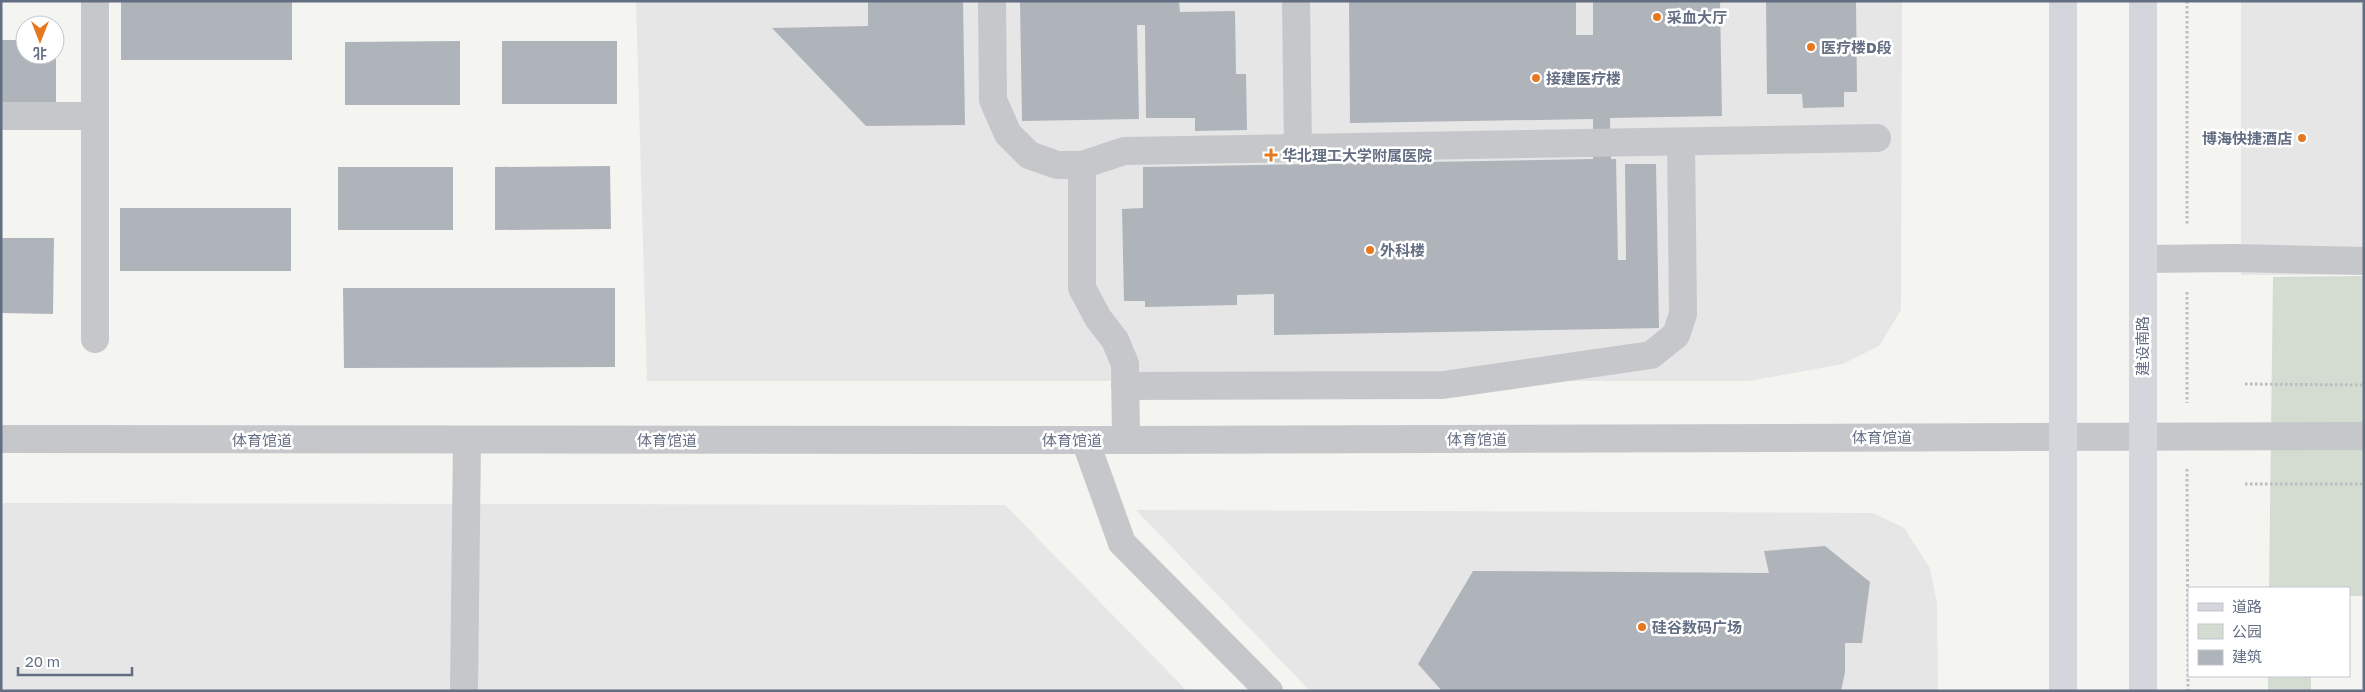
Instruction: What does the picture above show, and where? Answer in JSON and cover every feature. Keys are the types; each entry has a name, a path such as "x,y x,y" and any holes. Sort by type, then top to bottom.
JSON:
{"main road":[{"path":"2063,1 2063,691"},
{"name":"建设南路","path":"2142,1 2143,691"}],"street":[{"path":"95,1 95,339"},
{"path":"992,1 993,100 1008,134 1029,155 1058,166 1082,166 1124,151 1877,138"},
{"path":"1296,1 1298,148"},
{"path":"1,116 95,116"},
{"path":"1125,386 1443,385 1651,355 1676,335 1683,314 1681,142"},
{"path":"1082,166 1082,288 1098,318 1115,340 1125,364 1126,440"},
{"path":"2143,259 2364,261"},
{"name":"体育馆道","path":"1,439 1126,440 2142,435 2364,436"},
{"path":"464,691 467,440"},
{"path":"1085,440 1122,542 1269,691"}],"path":[{"path":"2187,1 2188,691"},
{"path":"2245,384 2364,385"},
{"path":"2244,484 2364,484"}],"shaded area":[{"name":"华北理工大学附属医院","path":"636,1 1902,1 1901,310 1879,346 1843,364 1749,381 647,381"},
{"name":"博海快捷酒店","path":"2241,1 2364,1 2364,275 2241,275"},
{"path":"1,503 1005,505 1187,691 1,691"},
{"path":"1136,510 1873,513 1904,528 1930,568 1937,604 1938,691 1310,691"}],"green space":[{"path":"2364,276 2364,596 2350,596 2350,587 2269,587 2273,277"},
{"path":"2268,677 2311,677 2311,691 2268,691"}],"building":[{"path":"121,1 292,1 292,60 121,60"},
{"path":"868,1 963,1 965,125 866,126 772,28 868,26"},
{"path":"1020,1 1179,1 1180,12 1235,11 1236,74 1246,74 1247,130 1195,131 1195,118 1146,118 1145,25 1137,25 1139,119 1022,121"},
{"name":"外科楼","path":"1349,1 1576,1 1576,35 1593,35 1593,1 1720,1 1722,116 1610,118 1611,159 1616,159 1618,260 1626,260 1625,164 1656,164 1659,328 1274,335 1274,294 1237,295 1237,305 1145,307 1145,301 1124,301 1122,209 1143,208 1143,167 1593,159 1593,119 1350,123"},
{"name":"医疗楼D段","path":"1766,1 1856,1 1857,92 1844,92 1844,107 1803,108 1802,94 1767,94"},
{"path":"1,40 15,40 15,65 56,65 56,103 1,103"},
{"path":"460,41 460,105 345,105 345,42"},
{"path":"502,41 617,41 617,104 502,104"},
{"path":"610,166 611,229 495,230 495,167"},
{"path":"338,167 453,167 453,230 338,230"},
{"path":"120,208 291,208 291,271 120,271"},
{"path":"1,238 54,238 53,314 1,313"},
{"path":"343,288 615,288 615,367 344,368"},
{"name":"硅谷数码广场","path":"1825,546 1870,582 1862,643 1845,643 1845,672 1841,691 1442,691 1418,664 1473,571 1769,573 1764,551"}],"place":[{"name":"采血大厅","path":"1657,17"},
{"name":"医疗楼D段","path":"1811,47"},
{"name":"接建医疗楼","path":"1536,78"},
{"name":"博海快捷酒店","path":"2302,138"},
{"name":"华北理工大学附属医院","path":"1271,155"},
{"name":"外科楼","path":"1370,250"},
{"name":"硅谷数码广场","path":"1642,627"}]}
